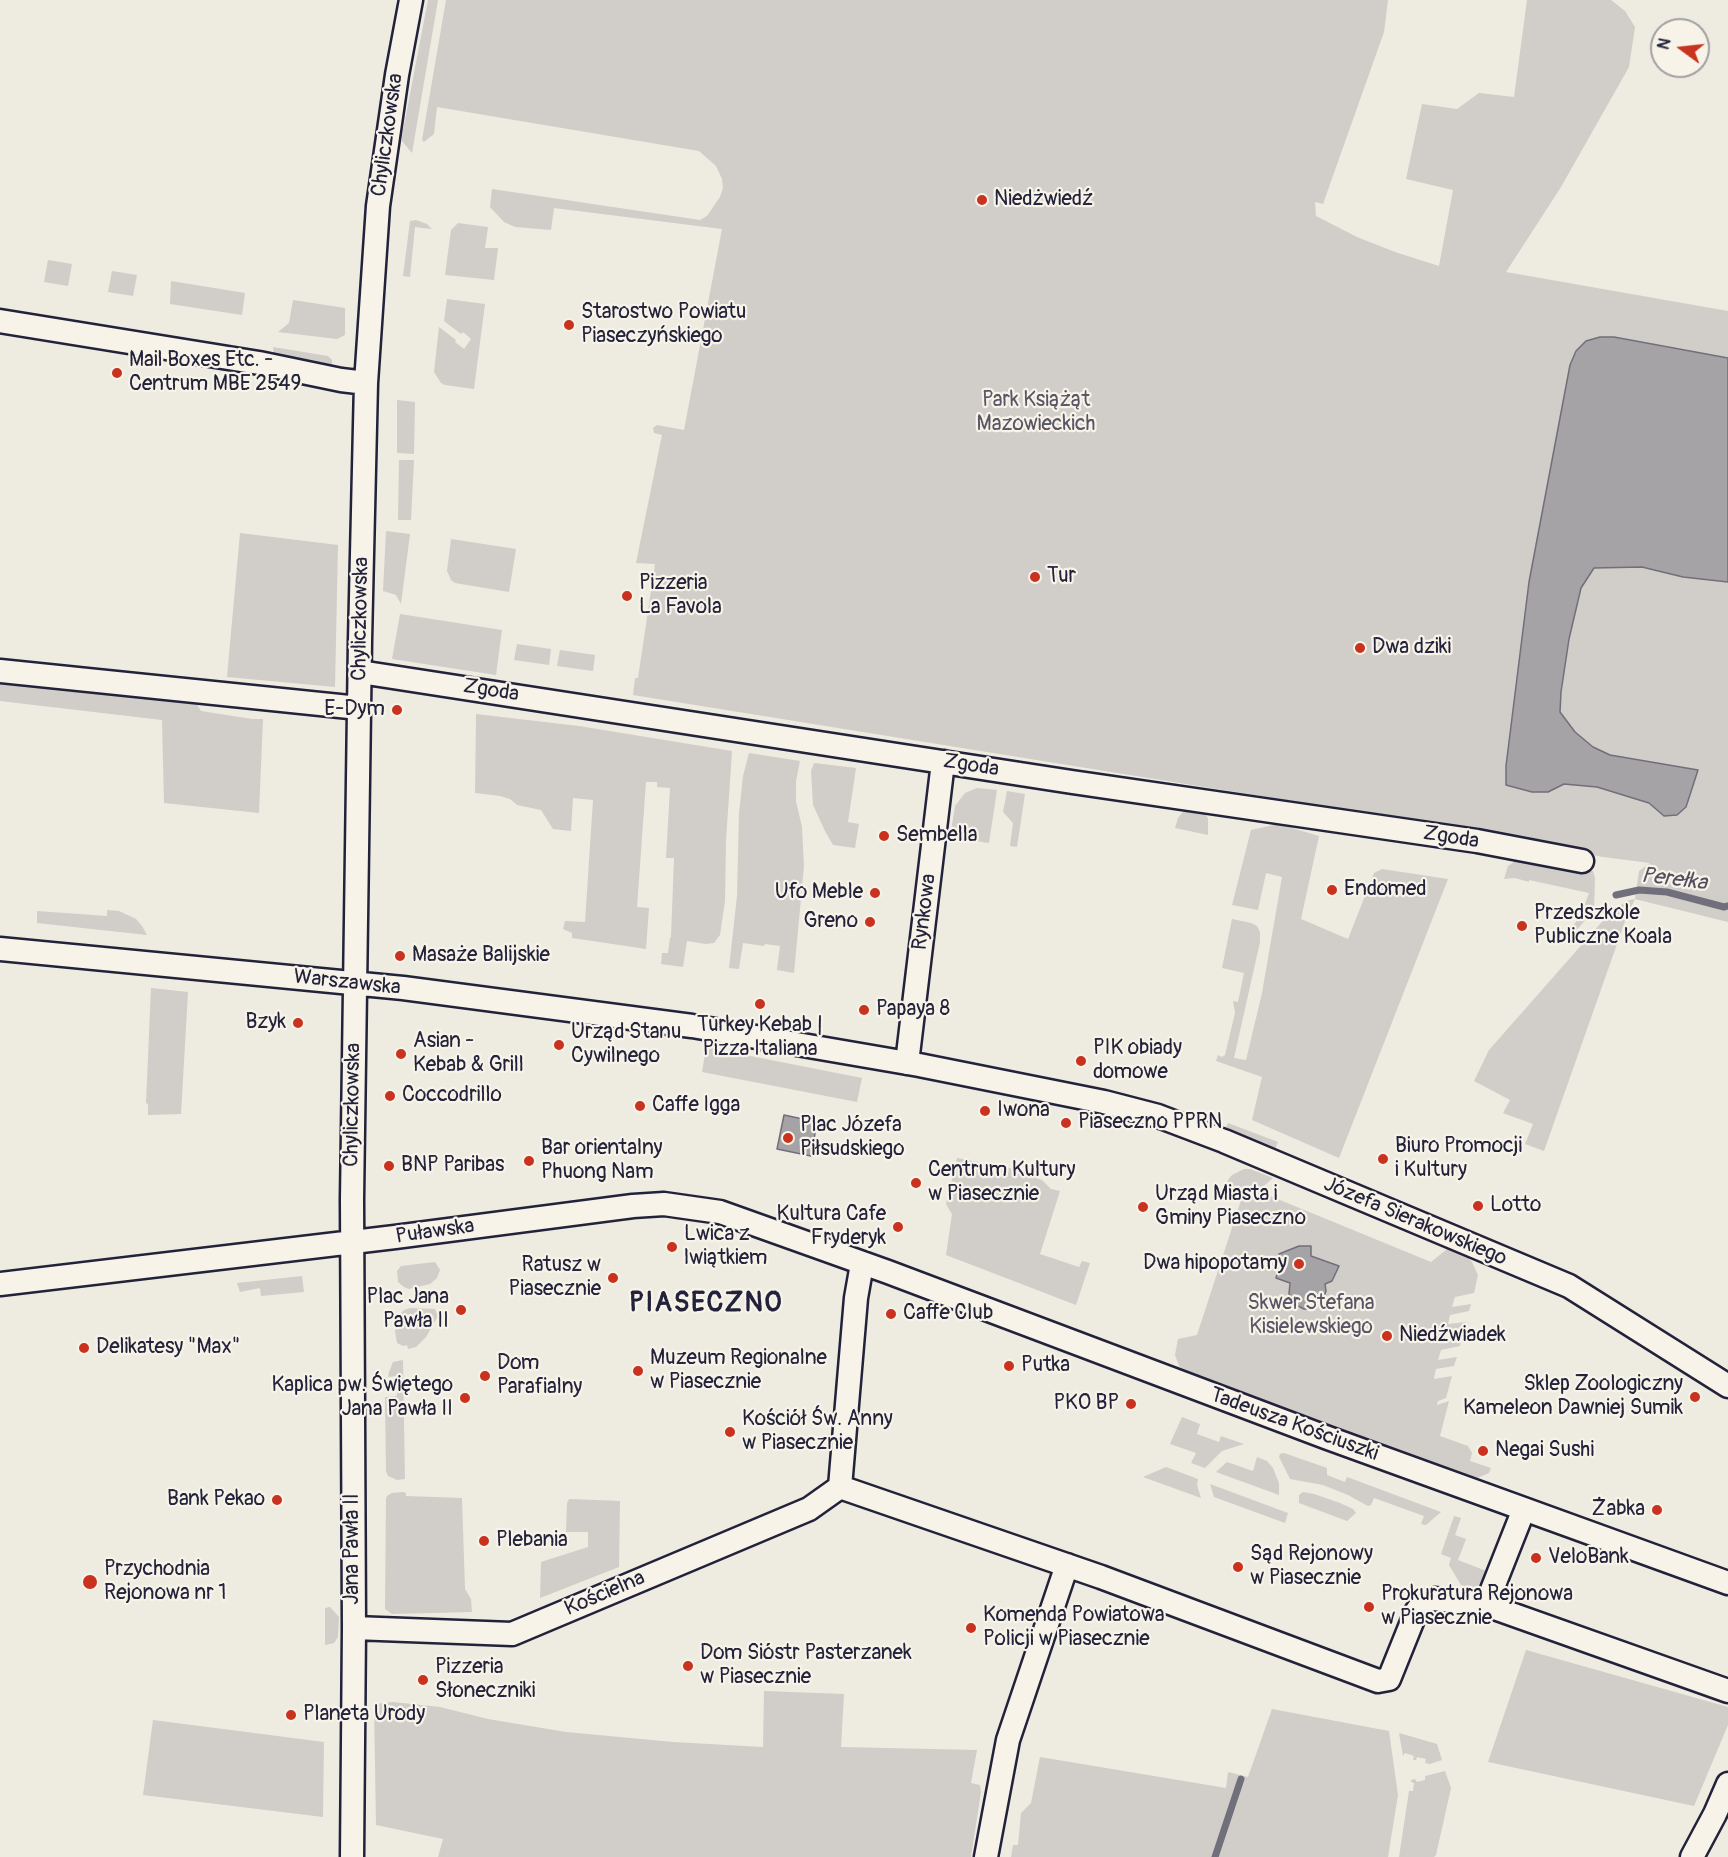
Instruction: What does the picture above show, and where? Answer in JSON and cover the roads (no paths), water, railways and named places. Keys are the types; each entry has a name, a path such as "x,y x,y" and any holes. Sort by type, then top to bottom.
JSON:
{"street":[{"name":"Chyliczkowska","path":"352,1242 366,383 383,160 411,0"},
{"path":"0,321 259,363 366,383"},
{"path":"0,671 359,708"},
{"name":"Zgoda","path":"360,672 1477,841 1582,861"},
{"name":"Rynkowa","path":"907,1063 943,762"},
{"name":"Warszawska","path":"0,949 355,983 692,1026 907,1063"},
{"name":"Józefa Sierakowskiego","path":"907,1063 1104,1102 1158,1116 1224,1141 1569,1286 1728,1386"},
{"name":"Puławska","path":"0,1284 664,1204 720,1212 862,1264"},
{"name":"Jana Pawła II","path":"352,1242 354,1628 352,1857"},
{"path":"862,1264 856,1298 840,1487 1120,1584 1378,1681 1389,1679 1416,1612 1423,1602 1434,1599 1486,1605 1728,1691"},
{"name":"Tadeusza Kościuszki","path":"862,1264 1215,1396 1728,1583"},
{"name":"Kościelna","path":"354,1628 512,1634 809,1509 840,1487"},
{"path":"1486,1605 1524,1509"},
{"path":"986,1857 1008,1740 1067,1565"},
{"path":"1692,1857 1728,1784"}],"waterway":[{"name":"Perełka","path":"1616,895 1639,890 1667,892 1724,907 1728,906"},
{"name":"Perełka","path":"1215,1857 1241,1779"}],"place":[{"name":"Niedżwiedź","path":"982,200"},
{"name":"Starostwo Powiatu Piaseczyńskiego","path":"569,325"},
{"name":"Mail Boxes Etc. - Centrum MBE 2549","path":"117,373"},
{"name":"Tur","path":"1035,577"},
{"name":"Pizzeria La Favola","path":"627,596"},
{"name":"Dwa dziki","path":"1360,648"},
{"name":"E-Dym","path":"397,710"},
{"name":"Sembella","path":"884,836"},
{"name":"Endomed","path":"1332,890"},
{"name":"Ufo Meble","path":"875,893"},
{"name":"Greno","path":"870,922"},
{"name":"Przedszkole Publiczne Koala","path":"1522,926"},
{"name":"Masaże Balijskie","path":"400,956"},
{"name":"Turkey Kebab | Pizza Italiana","path":"760,1004"},
{"name":"Papaya 8","path":"864,1010"},
{"name":"Bzyk","path":"298,1023"},
{"name":"Urząd Stanu Cywilnego","path":"559,1045"},
{"name":"Asian - Kebab & Grill","path":"401,1054"},
{"name":"PIK obiady domowe","path":"1081,1061"},
{"name":"Coccodrillo","path":"390,1096"},
{"name":"Caffe Igga","path":"640,1106"},
{"name":"Iwona","path":"985,1111"},
{"name":"Piaseczno PPRN","path":"1066,1123"},
{"name":"Plac Józefa Piłsudskiego","path":"788,1138"},
{"name":"Biuro Promocji i Kultury","path":"1383,1159"},
{"name":"Bar orientalny Phuong Nam","path":"529,1161"},
{"name":"BNP Paribas","path":"389,1166"},
{"name":"Centrum Kultury w Piasecznie","path":"916,1183"},
{"name":"Lotto","path":"1478,1206"},
{"name":"Urząd Miasta i Gminy Piaseczno","path":"1143,1207"},
{"name":"Kultura Cafe Fryderyk","path":"898,1227"},
{"name":"Lwica z lwiątkiem","path":"672,1247"},
{"name":"Dwa hipopotamy","path":"1299,1264"},
{"name":"Ratusz w Piasecznie","path":"613,1278"},
{"name":"Plac Jana Pawła II","path":"461,1310"},
{"name":"Caffe Club","path":"891,1314"},
{"name":"Niedźwiadek","path":"1387,1336"},
{"name":"Delikatesy \"Max\"","path":"84,1348"},
{"name":"Putka","path":"1009,1366"},
{"name":"Muzeum Regionalne w Piasecznie","path":"638,1371"},
{"name":"Dom Parafialny","path":"485,1376"},
{"name":"Sklep Zoologiczny Kameleon Dawniej Sumik","path":"1695,1397"},
{"name":"Kaplica pw. Świętego Jana Pawła II","path":"465,1398"},
{"name":"PKO BP","path":"1131,1404"},
{"name":"Kościół Św. Anny w Piasecznie","path":"730,1432"},
{"name":"Negai Sushi","path":"1483,1451"},
{"name":"Bank Pekao","path":"277,1500"},
{"name":"Żabka","path":"1657,1510"},
{"name":"Plebania","path":"484,1541"},
{"name":"VeloBank","path":"1536,1558"},
{"name":"Sąd Rejonowy w Piasecznie","path":"1238,1567"},
{"name":"Przychodnia Rejonowa nr 1","path":"90,1582"},
{"name":"Prokuratura Rejonowa w Piasecznie","path":"1369,1607"},
{"name":"Komenda Powiatowa Policji w Piasecznie","path":"971,1628"},
{"name":"Dom Sióstr Pasterzanek w Piasecznie","path":"688,1666"},
{"name":"Pizzeria Słoneczniki","path":"423,1680"},
{"name":"Planeta Urody","path":"291,1715"}],"district":[{"name":"PIASECZNO","path":"706,1304"}],"park label":[{"name":"Park Książąt Mazowieckich","path":"1036,413"},
{"name":"Skwer Stefana Kisielewskiego","path":"1311,1316"}]}
